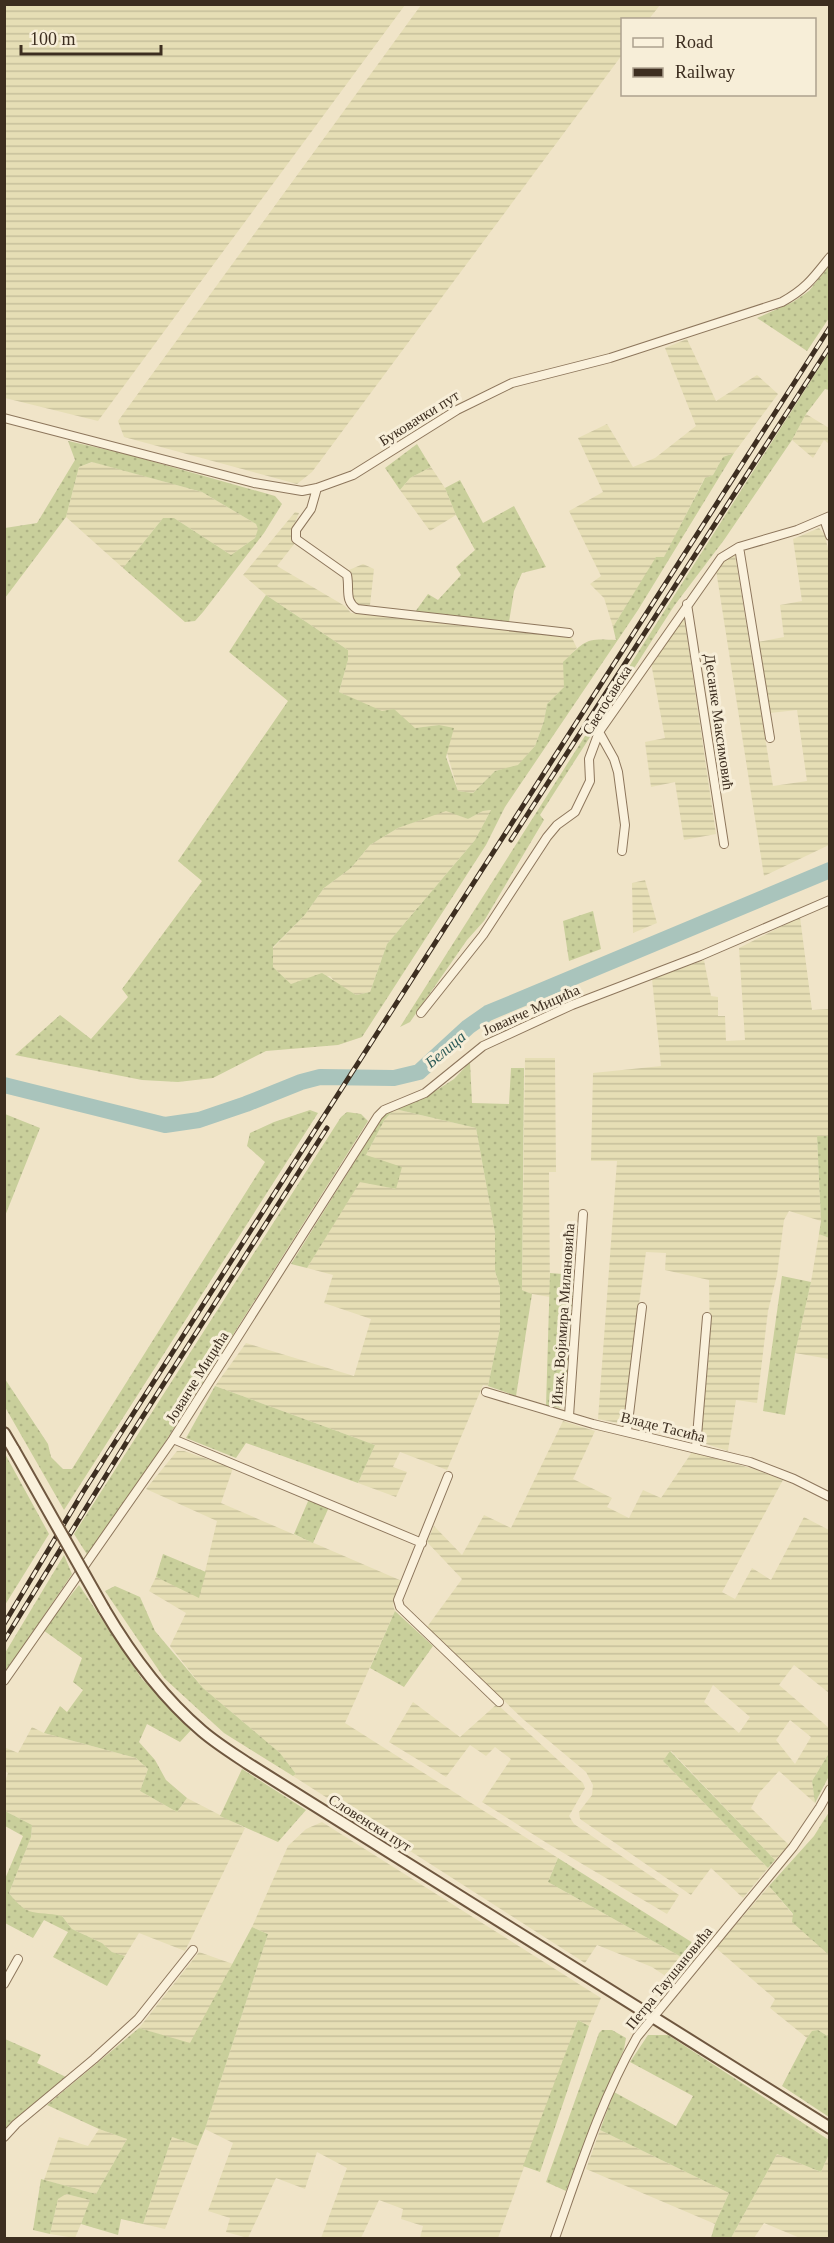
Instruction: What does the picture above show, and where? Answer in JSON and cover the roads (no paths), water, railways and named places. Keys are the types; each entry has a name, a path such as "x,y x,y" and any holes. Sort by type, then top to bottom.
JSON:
{"street":[{"name":"Буковачки пут","path":"4,418 254,483 302,490 317,488 353,475 457,410 512,383 610,358 782,302 797,294 810,283 830,257"},
{"path":"317,488 311,509 296,530 296,539 347,575 348,600 357,609 569,633"},
{"path":"827,518 830,536"},
{"name":"Светосавска","path":"421,1013 483,935 547,837 557,825 575,812 590,781 589,759 599,732 720,558 739,547 797,530 827,518"},
{"path":"739,547 770,738"},
{"name":"Десанке Максимовић","path":"687,604 724,844"},
{"path":"599,732 614,759 618,772 625,825 622,851"},
{"name":"Јованче Мицића","path":"4,1681 173,1439 371,1126 384,1110 425,1093 483,1046 572,1005 700,956 830,900"},
{"name":"Инж. Војимира Милановића","path":"569,1416 583,1214"},
{"path":"627,1431 642,1307"},
{"path":"696,1448 707,1317"},
{"name":"Владе Тасића","path":"486,1392 593,1424 752,1462 830,1497"},
{"name":"Словенски пут","path":"4,1433 134,1658 163,1692 203,1732 247,1763 830,2128"},
{"name":"Јованче Мицића","path":"173,1439 422,1543"},
{"path":"448,1476 398,1600 399,1607 499,1702"},
{"name":"Петра Таушановића","path":"555,2238 601,2109 623,2061 652,2017 793,1847 830,1789"},
{"path":"4,2137 16,2124 138,2019 193,1950"},
{"path":"4,1984 18,1959"}],"waterway":[{"name":"Белица","path":"4,1085 165,1125 199,1120 320,1077 394,1078 419,1072 468,1027 488,1013 830,870"}],"railway":[{"path":"4,1624 83,1492 830,327"},
{"path":"511,840 830,346"},
{"path":"4,1641 131,1435 327,1128"}]}
